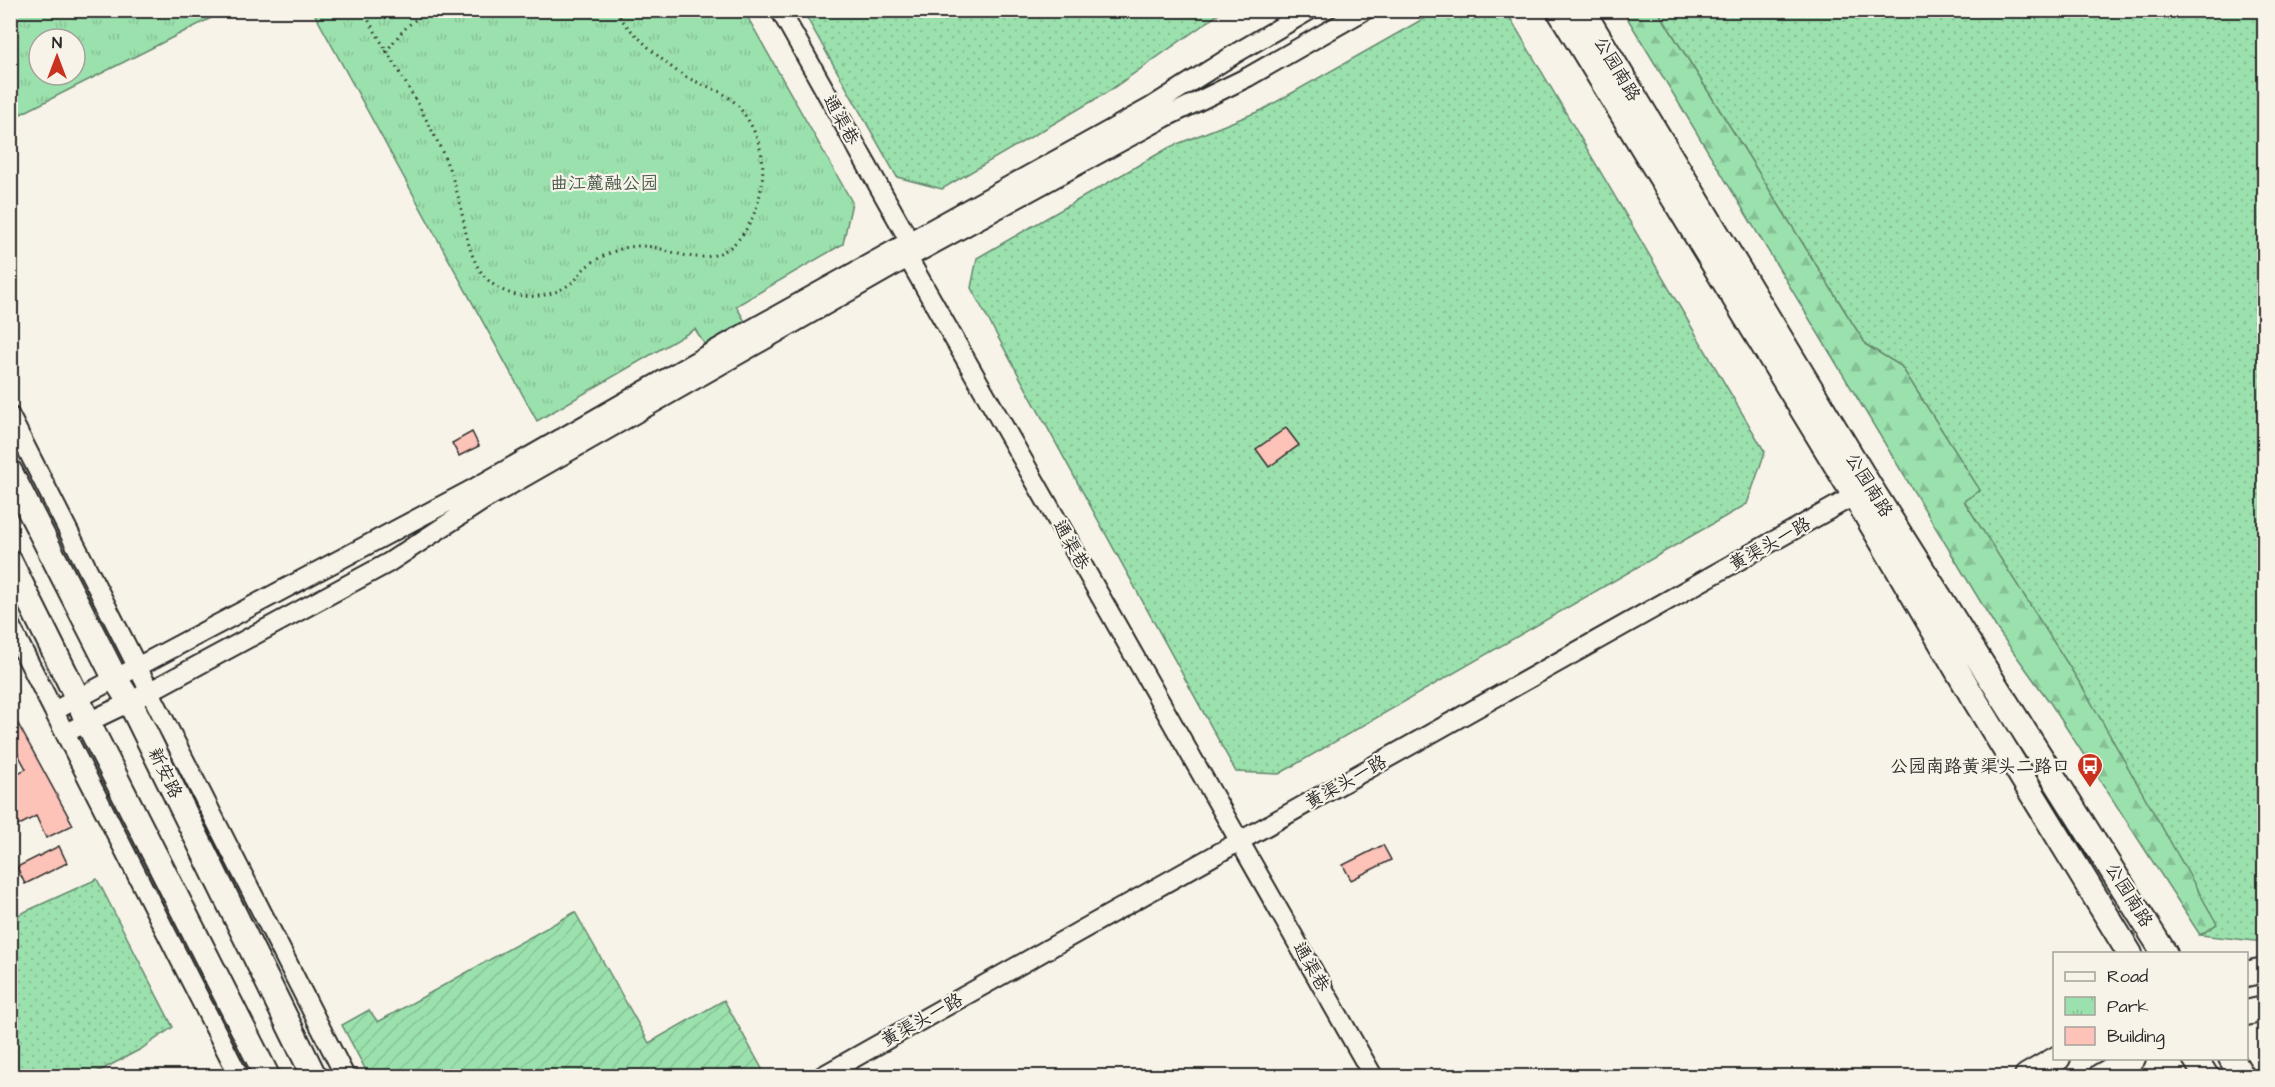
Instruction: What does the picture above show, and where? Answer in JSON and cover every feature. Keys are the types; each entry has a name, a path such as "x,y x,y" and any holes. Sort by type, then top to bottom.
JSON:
{"main road":[{"name":"公园南路","path":"1559,10 1862,491 2164,952"},
{"name":"公园南路","path":"1582,10 1862,491 1973,697 2129,952"},
{"name":"新安路","path":"10,472 116,680 139,696 314,1077"},
{"path":"10,562 88,723 267,1077"},
{"path":"2248,974 2265,970"},
{"path":"2248,1013 2265,1009"},
{"path":"2027,1077 2056,1060"},
{"path":"2101,1077 2131,1060"},
{"path":"2196,1060 2206,1077"},
{"path":"2232,1060 2242,1077"}],"street":[{"name":"通渠巷","path":"780,10 909,250 1373,1077"},
{"path":"65,733 88,723 388,563 484,500 1151,107 1310,10"},
{"path":"54,711 471,490 750,330 1248,77 1365,10"},
{"path":"10,416 138,668 139,696 345,1077"},
{"name":"黄渠头一路","path":"822,1077 1862,491"},
{"path":"10,625 239,1077"}],"path":[{"path":"363,10 430,128 448,167 459,198 474,259 488,280 502,290 533,297 560,289 576,279 584,269 617,250 638,245 662,247 689,256 715,255 733,245 748,225 756,208 762,178 762,156 755,135 738,105 724,94 696,82 670,65 631,30 617,10"},
{"path":"386,52 407,26 418,17 433,10"}],"green space":[{"path":"11,10 225,10 87,81 87,27 27,27 27,87 74,87 11,119"},
{"name":"曲江麓融公园","path":"313,11 744,11 852,202 843,244 736,306 750,330 710,353 695,329 537,421"},
{"path":"803,11 1223,11 1106,93 942,189 897,177"},
{"path":"1437,11 1509,16 1765,452 1747,504 1279,774 1236,772 971,288 977,258 1170,147 1262,110"},
{"path":"1623,11 1658,11 1866,345 1901,366 1980,490 1964,501 2083,688 2217,924 2200,935 2051,704 1997,629"},
{"path":"1658,11 2264,11 2264,942 2200,935 2216,924 1964,500 1980,491 1901,366 1866,345"},
{"path":"97,879 173,1027 141,1049 90,1076 11,1076 11,918"},
{"path":"575,912 649,1043 724,1000 766,1076 369,1076 342,1025 369,1010 378,1022"}],"building":[{"path":"1286,428 1299,445 1269,467 1256,449"},
{"path":"472,432 479,446 459,456 452,443"},
{"path":"10,709 73,825 46,838 36,816 10,830 10,777 26,769 10,739"},
{"path":"1383,845 1391,860 1351,880 1343,865"},
{"path":"59,846 67,863 25,884 17,867"}],"place":[{"name":"公园南路黄渠头二路口","path":"2090,789"}]}
